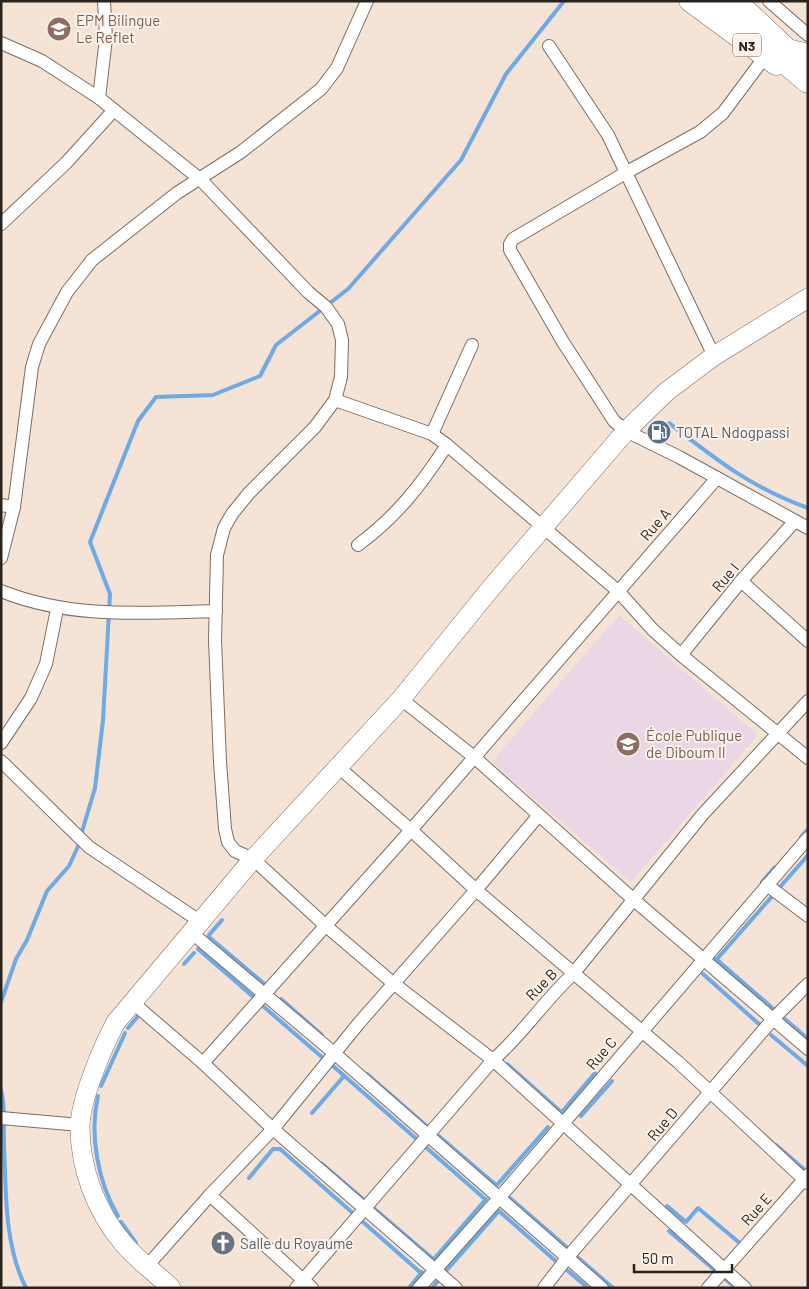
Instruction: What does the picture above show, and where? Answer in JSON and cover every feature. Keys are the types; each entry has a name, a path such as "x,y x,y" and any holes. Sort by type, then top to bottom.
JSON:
{"highway":[{"name":"N3","path":"716,1 754,32 764,44 808,83"},
{"name":"N3","path":"754,32 802,57"}],"main road":[{"name":"N3","path":"689,1 764,58 808,83"},
{"path":"737,1 802,57"},
{"path":"171,1288 123,1244 90,1188 80,1126 90,1086 104,1044 116,1022 253,859 401,699 566,498 626,431 666,392 714,356 808,298"}],"street":[{"path":"100,98 106,38 104,1"},
{"path":"1,558 32,367 39,344 67,292 92,260 177,194 241,152 320,90 337,68 367,1"},
{"path":"769,1 806,29"},
{"path":"1,43 42,61 100,98 201,180 308,292 326,307 338,324 342,340 341,377 334,400 316,427 249,493 228,521 217,555 216,658 225,829 228,842 235,851 253,859 326,926 393,983 493,1060 745,1288"},
{"path":"549,46 608,135 714,356"},
{"path":"764,58 716,120 700,132 627,172 514,239 510,244 510,250 572,357 614,421 626,431 808,528"},
{"path":"1,224 66,163 114,110"},
{"path":"432,434 472,345"},
{"path":"334,400 432,434 447,445 619,592 653,630 681,655 808,758"},
{"path":"358,545 410,499 447,445"},
{"name":"Rue A","path":"203,1063 326,926 367,877 411,830 717,478"},
{"name":"Rue I","path":"681,655 741,581 795,521"},
{"path":"741,581 808,641"},
{"path":"1,592 57,609 130,613 216,611"},
{"path":"1,743 31,698 46,664 57,609"},
{"path":"401,699 474,757 634,900 808,1049"},
{"name":"Rue B","path":"304,1285 365,1209 493,1060 517,1036 554,992 573,974 703,814 808,701"},
{"path":"1,761 88,847 197,927 265,994 500,1197 602,1288"},
{"path":"337,766 411,830 476,890 642,1031 806,1179"},
{"path":"148,1265 210,1195 273,1129 393,983 476,890 539,815"},
{"name":"Rue C","path":"419,1288 500,1197 808,838"},
{"path":"767,885 808,916"},
{"name":"Rue D","path":"544,1288 567,1258 773,1019 808,984"},
{"path":"132,1002 203,1063 273,1129 456,1288"},
{"path":"1,1118 80,1126"},
{"name":"Rue E","path":"708,1288 806,1179"},
{"path":"210,1195 304,1285"}],"shaded area":[{"name":"École Publique de Diboum II","path":"619,615 758,735 631,882 493,763 498,754"}],"waterway":[{"path":"81,835 95,788 103,720 110,594 90,542 138,421 156,397 213,395 260,376 276,345 348,289 461,160 506,74 564,1"},
{"path":"669,423 735,472 769,491 808,508"},
{"path":"801,837 808,829"},
{"path":"1,1002 16,959 27,940 47,891 69,866 80,842"},
{"path":"780,887 808,855"},
{"path":"762,882 775,867"},
{"path":"717,959 775,893"},
{"path":"209,935 222,920"},
{"path":"209,937 268,987"},
{"path":"198,949 257,1000"},
{"path":"184,964 194,953"},
{"path":"716,959 777,1012"},
{"path":"703,974 760,1025"},
{"path":"281,999 322,1035"},
{"path":"264,1007 323,1058"},
{"path":"128,1028 138,1016"},
{"path":"785,1019 808,1039"},
{"path":"101,1086 125,1033"},
{"path":"771,1035 808,1066"},
{"path":"507,1064 561,1112"},
{"path":"333,1066 485,1199"},
{"path":"561,1113 595,1073"},
{"path":"367,1074 430,1129"},
{"path":"312,1113 344,1076"},
{"path":"581,1116 612,1081"},
{"path":"1,1090 4,1110 5,1180 10,1236 19,1271 26,1288"},
{"path":"98,1096 95,1111 97,1158 105,1188 118,1216"},
{"path":"496,1186 548,1127"},
{"path":"434,1132 496,1185"},
{"path":"776,1145 806,1171"},
{"path":"249,1178 273,1149 280,1149 421,1273"},
{"path":"321,1163 433,1259"},
{"path":"510,1198 570,1250"},
{"path":"433,1260 486,1199"},
{"path":"667,1206 686,1222 698,1208 742,1245"},
{"path":"499,1211 559,1264"},
{"path":"445,1272 499,1211"},
{"path":"121,1222 136,1243"},
{"path":"669,1231 718,1273"},
{"path":"575,1255 613,1288"},
{"path":"568,1271 588,1288"},
{"path":"409,1288 422,1272"},
{"path":"724,1278 736,1288"},
{"path":"432,1288 437,1282"}],"place":[{"name":"EPM Bilingue Le Reflet","path":"59,29"},
{"name":"TOTAL Ndogpassi","path":"659,432"},
{"name":"École Publique de Diboum II","path":"628,744"},
{"name":"Salle du Royaume","path":"223,1243"}]}
